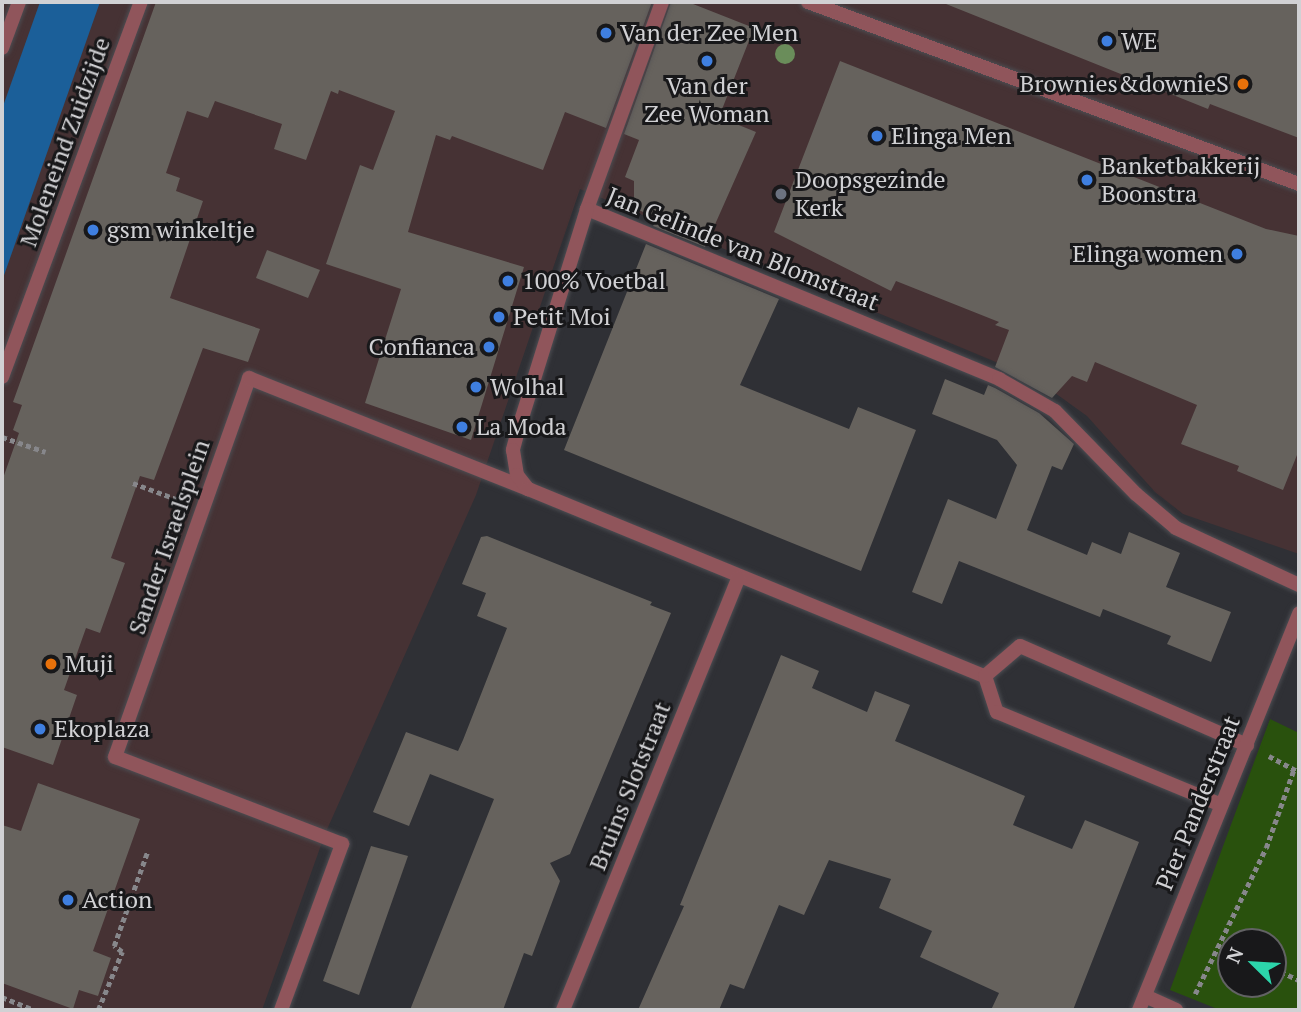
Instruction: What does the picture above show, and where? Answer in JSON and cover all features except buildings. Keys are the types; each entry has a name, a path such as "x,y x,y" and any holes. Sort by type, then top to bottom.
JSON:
{"street":[{"path":"2,48 19,2"},
{"name":"Moleneind Zuidzijde","path":"2,377 141,2"},
{"path":"587,209 662,2"},
{"path":"808,2 1299,184"},
{"name":"Jan Gelinde van Blomstraat","path":"528,489 517,475 513,450 587,209 999,379 1055,411 1136,494 1176,528 1299,585"},
{"name":"Sander Israelsplein","path":"281,1010 342,844 116,758 249,378 528,489"},
{"path":"528,489 738,578 985,676 997,712 1222,806"},
{"name":"Bruins Slotstraat","path":"563,1010 738,578"},
{"name":"Pier Panderstraat","path":"1142,1003 1299,613"},
{"path":"985,676 1020,646 1247,745"},
{"path":"1142,1003 1176,1010"}],"path":[{"path":"2,438 46,452"},
{"path":"133,483 203,509"},
{"path":"1229,928 1294,769"},
{"path":"98,1010 122,952 114,946 147,853"},
{"path":"1192,999 1217,955"},
{"path":"2,997 34,1010"}],"shaded area":[{"path":"2,2 1299,2 1299,554 1183,514 1155,492 1087,416 1034,378 580,189 476,495 325,834 262,1010 2,1010"}],"green space":[{"path":"1270,719 1299,733 1299,1010 1220,1010 1170,990"}],"water":[{"path":"40,2 100,2 2,281 2,109"}],"place":[{"name":"Van der Zee Men","path":"606,33"},
{"name":"WE","path":"1107,41"},
{"name":"Van der Zee Woman","path":"707,61"},
{"name":"Brownies&downieS","path":"1243,84"},
{"name":"Elinga Men","path":"877,136"},
{"name":"Banketbakkerij Boonstra","path":"1087,180"},
{"name":"Doopsgezinde Kerk","path":"781,194"},
{"name":"gsm winkeltje","path":"93,230"},
{"name":"Elinga women","path":"1237,254"},
{"name":"100% Voetbal","path":"508,281"},
{"name":"Petit Moi","path":"499,317"},
{"name":"Confianca","path":"489,347"},
{"name":"Wolhal","path":"476,387"},
{"name":"La Moda","path":"462,427"},
{"name":"Muji","path":"51,664"},
{"name":"Ekoplaza","path":"40,729"},
{"name":"Action","path":"68,900"}]}
